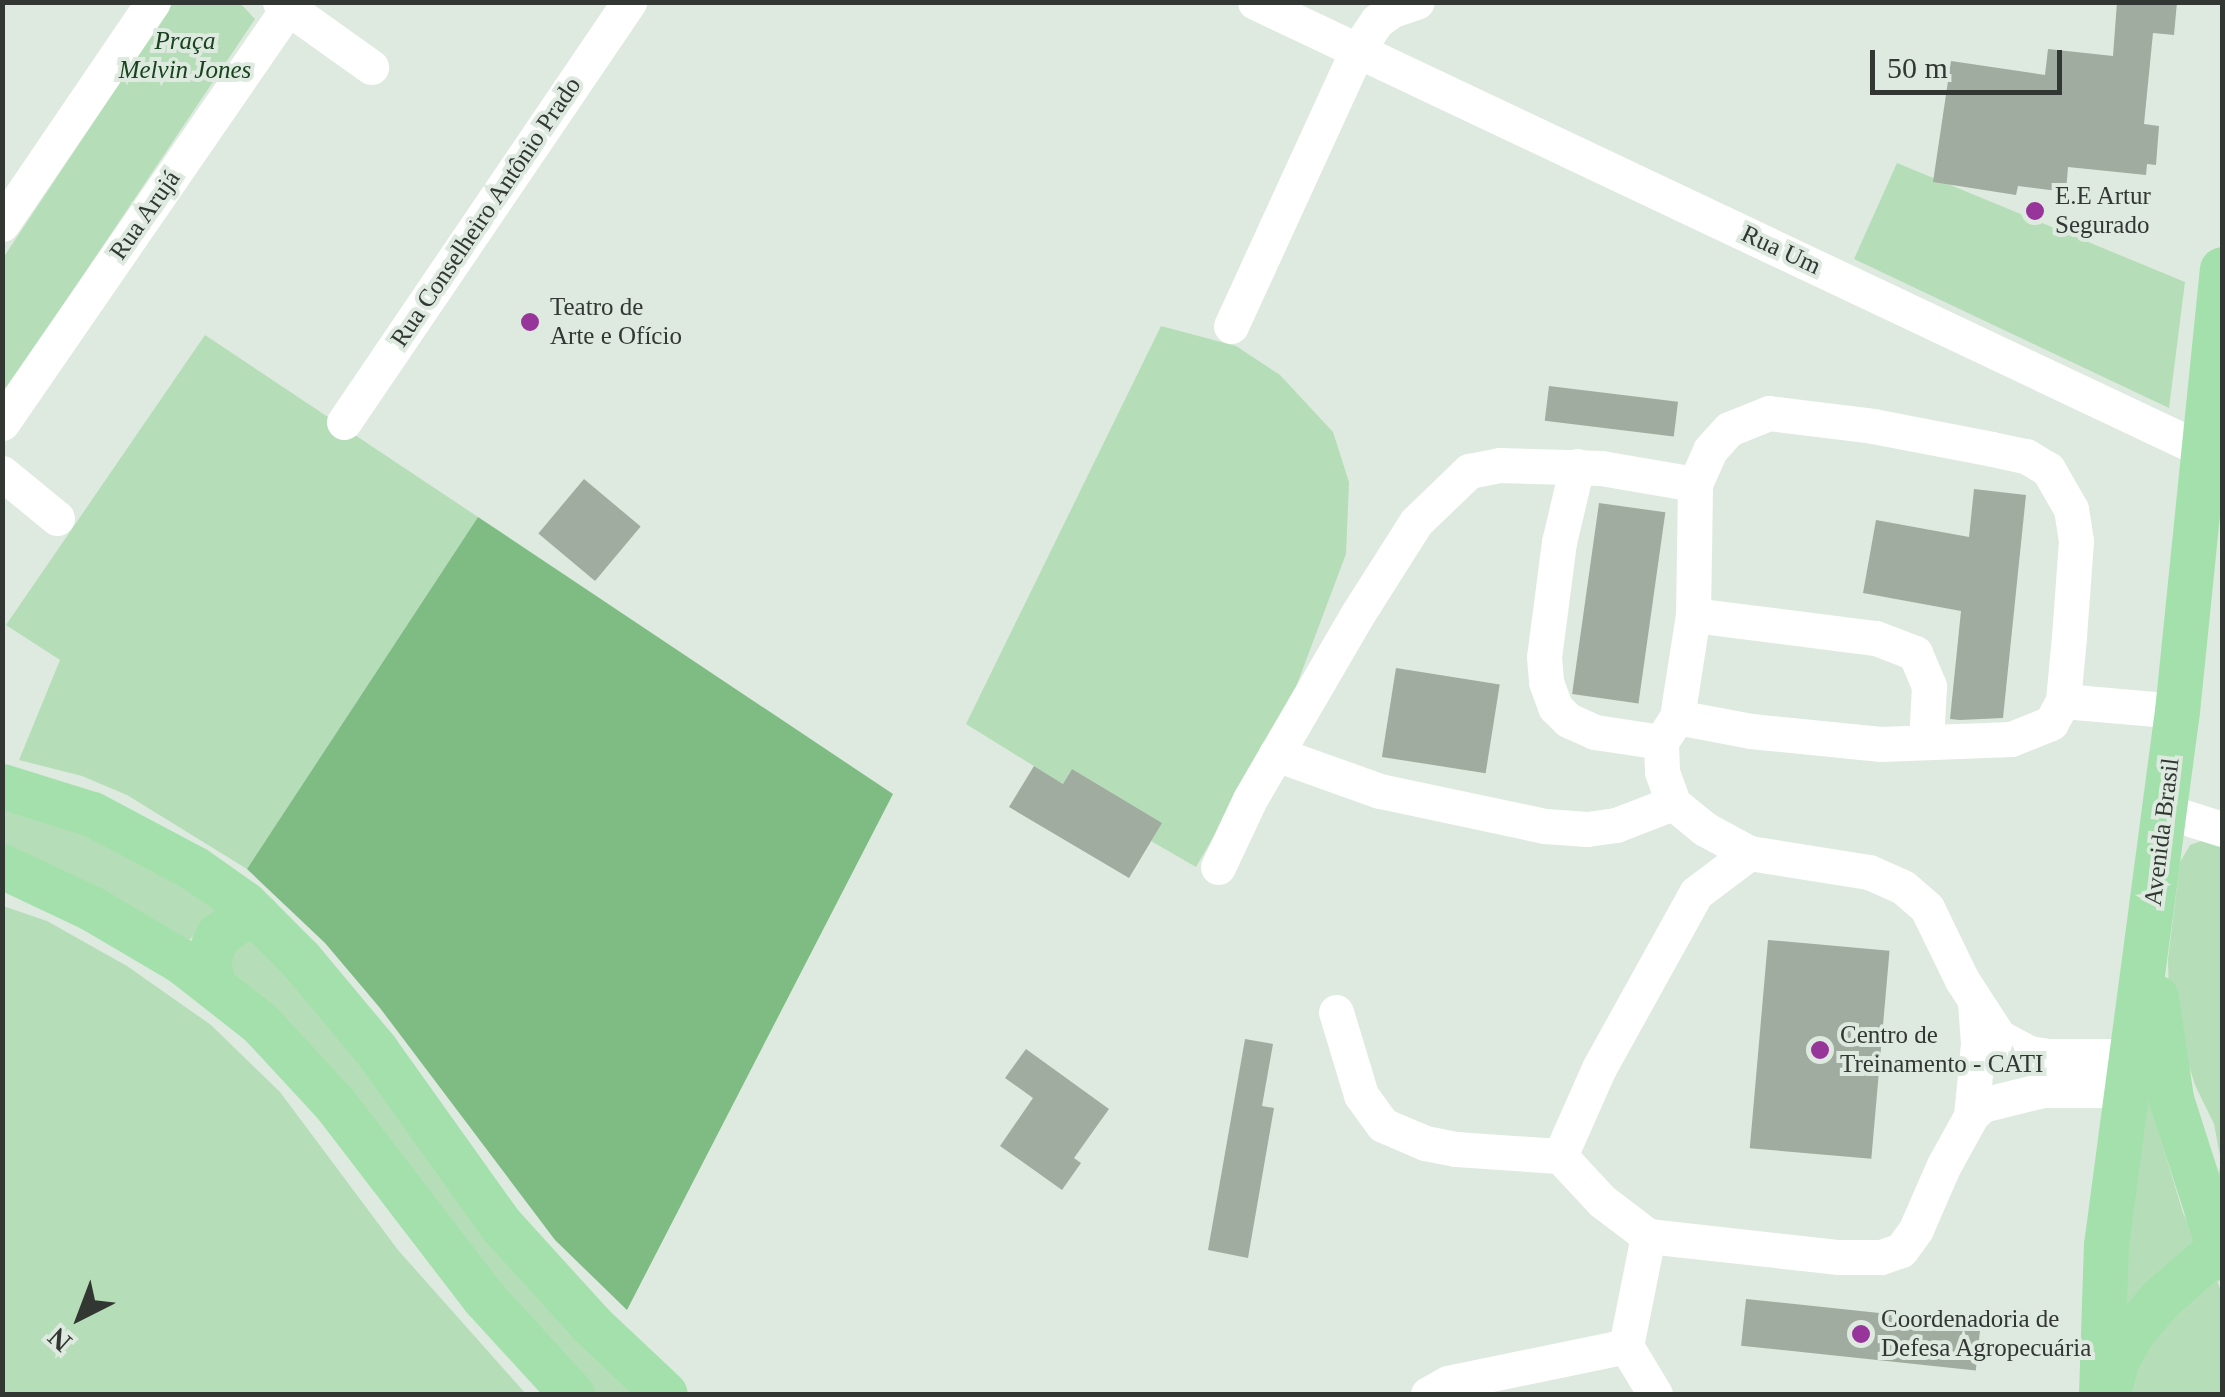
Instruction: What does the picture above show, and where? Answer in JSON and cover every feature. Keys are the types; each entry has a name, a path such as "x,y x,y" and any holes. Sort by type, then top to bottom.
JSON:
{"main road":[{"name":"Avenida Brasil","path":"2104,1394 2106,1245 2177,711 2218,366 2221,297"},
{"path":"2,786 92,814 194,868 257,916 300,958 376,1050 500,1225 592,1326 665,1394"},
{"path":"2,866 91,908 212,983 260,1023 334,1104 484,1298 572,1394"},
{"path":"212,983 208,957 218,935 237,921 257,916"},
{"path":"2104,1394 2117,1358 2134,1330 2160,1300 2222,1250 2171,1099 2160,1041 2150,925"}],"street":[{"path":"2,224 153,2"},
{"name":"Rua Conselheiro Antônio Prado","path":"344,422 629,2"},
{"name":"Rua Um","path":"1254,2 2205,451"},
{"path":"1230,326 1358,49 1377,22 1392,10 1418,2"},
{"path":"284,5 370,67"},
{"name":"Rua Arujá","path":"2,423 284,5"},
{"path":"1577,466 1559,542 1544,657 1546,682 1555,706 1568,720 1595,732 1669,730 1750,731 1881,744 2030,734 2051,723 2063,701 2076,541 2071,509 2048,469 2026,456 1769,413 1730,429 1710,450 1695,484 1693,615 1669,730 1662,772 1673,803 1705,830 1750,852 1869,872 1903,887 1927,908 1975,1002 1999,1036 2029,1053 2128,1073"},
{"path":"1218,867 1276,754 1416,522 1469,471 1499,465 1577,466 1695,484"},
{"path":"2,473 57,518"},
{"path":"1693,615 1876,638 1915,652 1929,686 1926,741"},
{"path":"2063,701 2177,711"},
{"path":"1276,754 1380,791 1545,826 1587,829 1616,825 1673,803"},
{"path":"2164,810 2222,829"},
{"path":"1560,1156 1599,1068 1696,893 1750,852"},
{"path":"1971,1116 1978,1043 1975,1002"},
{"path":"1336,1012 1361,1096 1383,1125 1425,1143 1456,1149 1560,1156 1602,1200 1648,1236 1839,1257 1881,1258 1901,1250 1916,1230 1971,1116 1982,1105 2020,1093 2128,1073"},
{"path":"1648,1236 1626,1346 1655,1394"},
{"path":"1428,1394 1448,1382 1626,1346"}],"green space":[{"name":"Praça Melvin Jones","path":"173,3 240,3 255,19 3,395 3,258"},
{"path":"1897,163 2185,282 2169,408 1854,259"},
{"path":"1161,326 1236,346 1280,375 1333,432 1349,482 1346,554 1287,711 1196,867 1151,841 1161,823 1072,769 1063,784 966,724"},
{"path":"205,335 478,517 247,869 127,795 82,776 19,760 60,660 6,625"},
{"path":"478,517 893,794 627,1310 555,1240 380,1008 325,943 247,869"},
{"path":"3,801 84,832 213,904 221,914 189,940 3,854"},
{"path":"2207,839 2222,844 2222,1195 2217,1182 2221,1161 2214,1124 2195,1085 2169,1001 2168,959 2180,862 2190,845"},
{"path":"3,906 47,921 127,966 211,1025 280,1092 398,1250 526,1394 3,1394"},
{"path":"251,932 650,1391 593,1394 217,962"},
{"path":"2143,1080 2183,1213 2199,1245 2121,1327"},
{"path":"2214,1268 2222,1296 2222,1394 2123,1394 2128,1370"}],"building":[{"path":"2117,2 2177,2 2174,35 2153,33 2144,124 2159,126 2156,165 2147,164 2146,175 2068,167 2066,192 2018,186 2016,195 1933,182 1951,61 2045,75 2048,49 2113,56"},
{"path":"1549,386 1678,402 1674,437 1545,421"},
{"path":"584,479 641,527 595,581 538,533"},
{"path":"1974,489 2026,495 2003,718 1960,720 1950,719 1961,611 1863,593 1876,520 1969,537"},
{"path":"1599,503 1665,512 1638,703 1572,694"},
{"path":"1396,668 1500,684 1486,773 1382,757"},
{"path":"1034,766 1063,784 1072,769 1162,823 1129,878 1009,807"},
{"name":"Centro de Treinamento - CATI","path":"1768,940 1890,951 1871,1159 1750,1148"},
{"path":"1245,1039 1273,1044 1262,1106 1274,1108 1248,1258 1208,1250"},
{"path":"1026,1049 1109,1109 1074,1158 1081,1163 1062,1190 1000,1146 1033,1098 1005,1078"},
{"name":"Coordenadoria de Defesa Agropecuária","path":"1746,1299 1981,1324 1976,1370 1741,1346"}],"place":[{"name":"E.E Artur Segurado","path":"2035,211"},
{"name":"Teatro de Arte e Ofício","path":"530,322"},
{"name":"Centro de Treinamento - CATI","path":"1820,1050"},
{"name":"Coordenadoria de Defesa Agropecuária","path":"1861,1334"}]}
